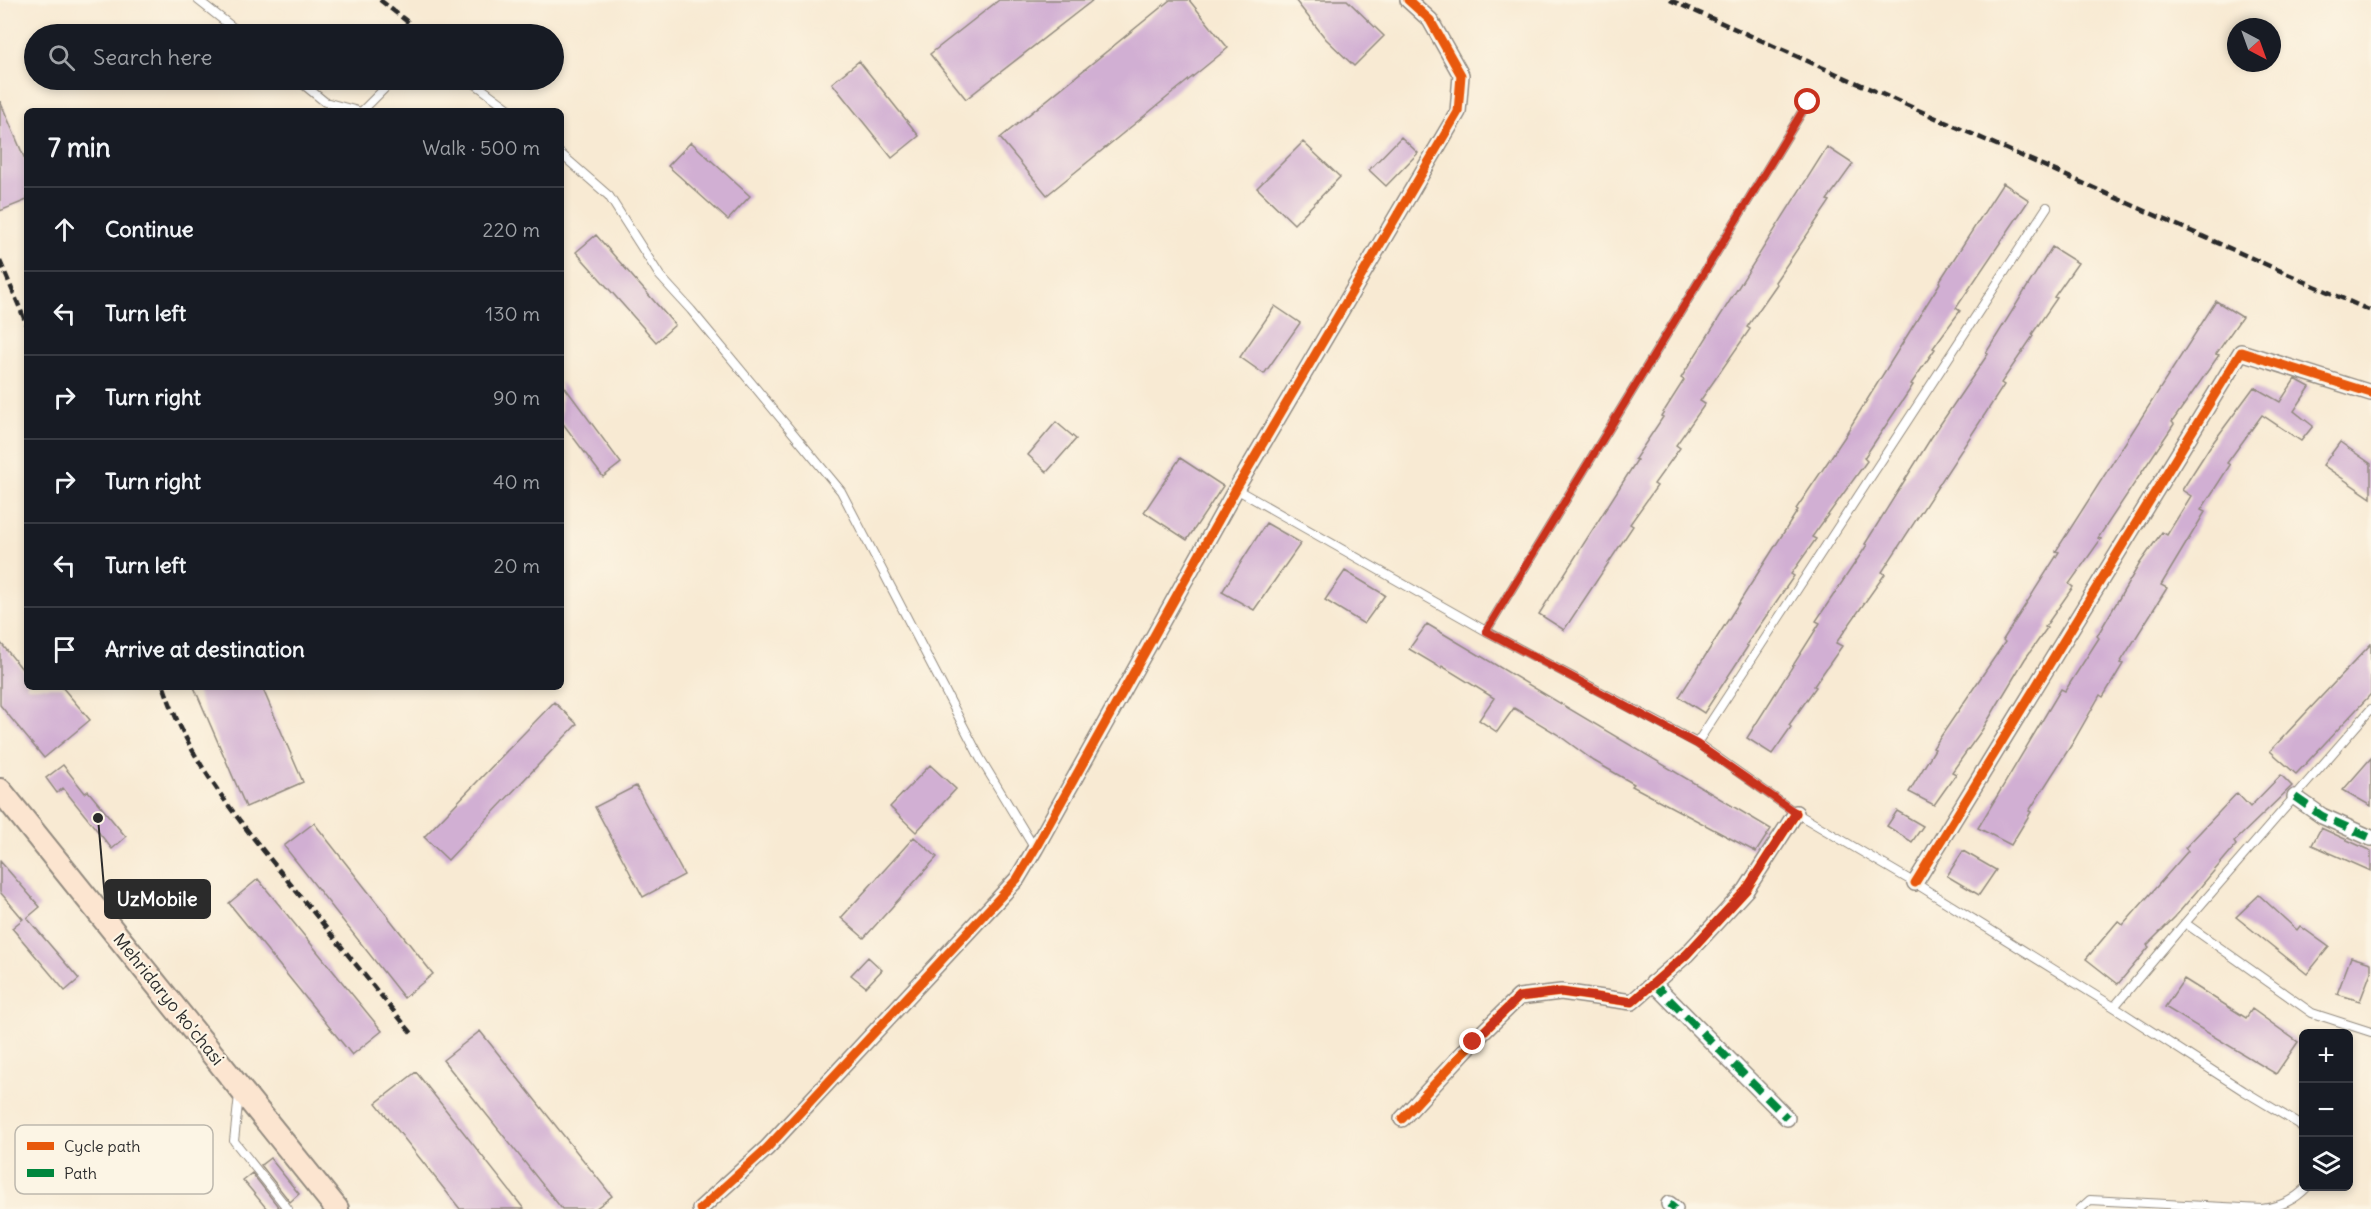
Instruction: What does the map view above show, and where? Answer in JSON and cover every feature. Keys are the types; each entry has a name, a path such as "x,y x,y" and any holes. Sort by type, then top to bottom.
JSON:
{"main road":[{"name":"Мehridaryo ko'chasi","path":"0,790 338,1209"}],"street":[{"path":"699,1209 767,1148 1017,879 1035,849 1236,489 1458,112 1461,75 1430,20 1408,0"},
{"path":"1915,883 2241,352 2371,393"},
{"path":"2295,797 2322,816 2371,838"},
{"path":"1402,1119 1473,1042 1519,997 1561,992 1632,1002 1687,954 1746,890 1796,813"},
{"path":"1653,983 1787,1118"}],"lane":[{"path":"198,0 228,24"},
{"path":"310,90 325,102 348,108"},
{"path":"363,108 382,90"},
{"path":"484,90 508,108"},
{"path":"1486,631 1808,102"},
{"path":"564,157 609,196 660,276 691,310 841,491 980,758 1035,849"},
{"path":"1697,744 2048,207"},
{"path":"1236,489 1486,631 1697,744 1796,813 1915,883 2299,1124"},
{"path":"2114,1007 2371,709"},
{"path":"2185,922 2312,1012 2371,1032"},
{"path":"240,1087 234,1141 288,1209"},
{"path":"2080,1209 2090,1200 2262,1209 2280,1206 2303,1191"}],"building":[{"path":"999,0 1093,0 966,99 930,54"},
{"path":"1170,0 1189,0 1228,48 1047,195 1000,138"},
{"path":"1295,0 1347,0 1384,36 1354,66 1326,39"},
{"path":"859,61 919,136 892,158 832,83"},
{"path":"0,101 24,157 24,201 0,211"},
{"path":"1401,137 1418,153 1386,186 1369,170"},
{"path":"691,142 750,196 728,220 668,166"},
{"path":"1303,142 1340,177 1294,224 1257,188"},
{"path":"1827,147 1853,164 1827,200 1830,201 1775,282 1777,284 1747,327 1750,329 1700,401 1705,404 1676,445 1680,448 1654,484 1657,486 1630,524 1633,526 1564,630 1539,614 1663,417 1661,416 1684,380 1681,378"},
{"path":"2003,183 2029,200 1956,308 1960,311 1933,348 1935,349 1911,384 1913,385 1864,458 1867,461 1812,537 1816,539 1791,574 1794,576 1746,645 1748,646 1704,713 1679,697"},
{"path":"596,235 675,325 656,342 576,252"},
{"path":"2052,247 2078,263 2054,297 2057,298 2001,383 2004,385 1882,572 1885,574 1836,643 1842,646 1772,754 1747,738 1820,623 1816,621 1867,545 1865,544 1931,438 1988,354 1986,353"},
{"path":"2216,301 2242,317 2216,354 2219,355 2172,422 2174,424 2098,538 2101,539 2069,584 2073,587 2045,627 2047,628 2025,659 1982,730 1952,772 1956,774 1934,805 1909,792 1935,749 1933,748 2005,642 2003,640 2059,552 2056,551"},
{"path":"1275,306 1300,323 1264,374 1240,357"},
{"path":"2295,379 2310,387 2294,411 2313,426 2301,441 2262,415 2227,463 2230,465 2201,510 2205,512 2161,585 2167,588 2120,663 2123,664 2103,697 2100,695 2029,811 2031,812 2011,845 1978,828 2061,689 2065,691 2099,638 2097,636 2140,563 2162,532 2167,535 2191,496 2182,490 2209,448 2254,387 2280,402"},
{"path":"564,386 621,463 603,477 564,425"},
{"path":"1056,422 1076,439 1047,472 1028,455"},
{"path":"2340,442 2371,464 2371,498 2323,465"},
{"path":"1180,458 1223,486 1187,540 1144,512"},
{"path":"1266,523 1301,543 1254,610 1222,592"},
{"path":"1345,571 1385,595 1364,624 1325,600"},
{"path":"1427,624 1771,829 1756,852 1632,786 1634,784 1594,761 1557,734 1514,708 1497,732 1479,720 1494,698 1409,649"},
{"path":"0,642 24,671 24,690 65,690 90,720 44,758 0,705"},
{"path":"2371,644 2371,694 2296,774 2270,751"},
{"path":"195,690 263,690 303,782 246,807"},
{"path":"554,702 577,724 448,860 424,837"},
{"path":"2371,758 2371,806 2343,790"},
{"path":"63,765 85,793 88,791 126,837 112,849 63,788 57,793 46,778"},
{"path":"930,765 956,789 916,832 890,807"},
{"path":"2281,775 2292,786 2234,842 2236,845 2175,917 2147,945 2149,947 2118,984 2086,959 2118,921 2123,925 2188,851 2185,848 2237,793 2250,807"},
{"path":"636,786 684,875 643,897 595,807"},
{"path":"1897,811 1923,826 1912,842 1887,826"},
{"path":"314,823 433,974 404,998 284,846"},
{"path":"2321,828 2371,851 2371,871 2312,845"},
{"path":"914,837 937,857 864,938 841,918"},
{"path":"1963,851 1996,870 1979,895 1947,876"},
{"path":"0,861 40,907 27,918 79,979 65,991 12,928 23,919 0,892"},
{"path":"258,879 382,1031 352,1055 229,903"},
{"path":"2259,895 2297,930 2300,926 2329,947 2307,974 2236,917"},
{"path":"868,957 882,970 866,987 851,975"},
{"path":"2351,957 2371,963 2371,972 2360,1001 2337,994"},
{"path":"2184,979 2246,1018 2252,1009 2298,1042 2276,1074 2165,1007"},
{"path":"480,1031 612,1196 595,1209 562,1209 443,1060"},
{"path":"416,1072 524,1209 460,1209 376,1103"},
{"path":"270,1158 299,1194 290,1202 261,1165"},
{"path":"252,1173 280,1209 267,1209 243,1180"}],"railway":[{"path":"380,0 409,23"},
{"path":"1670,0 2371,311"},
{"path":"0,261 24,318"},
{"path":"165,690 188,742 236,816 414,1036"}],"marked path":[{"path":"2295,797 2322,816 2371,838"},
{"path":"1653,983 1787,1118"},
{"path":"1669,1204 1675,1209"}],"cycle path":[{"path":"700,1209 767,1148 1017,879 1035,849 1236,489 1458,112 1461,75 1430,20 1408,0"},
{"path":"1915,883 2241,352 2371,393"},
{"path":"1402,1119 1473,1042 1519,997 1561,992 1632,1002 1687,954 1746,890 1796,813"}],"place":[{"name":"UzMobile","path":"98,818"}],"route":[{"path":"1473,1042 1519,997 1561,992 1632,1002 1687,954 1746,890 1796,813 1697,744 1486,631 1808,102"}]}
